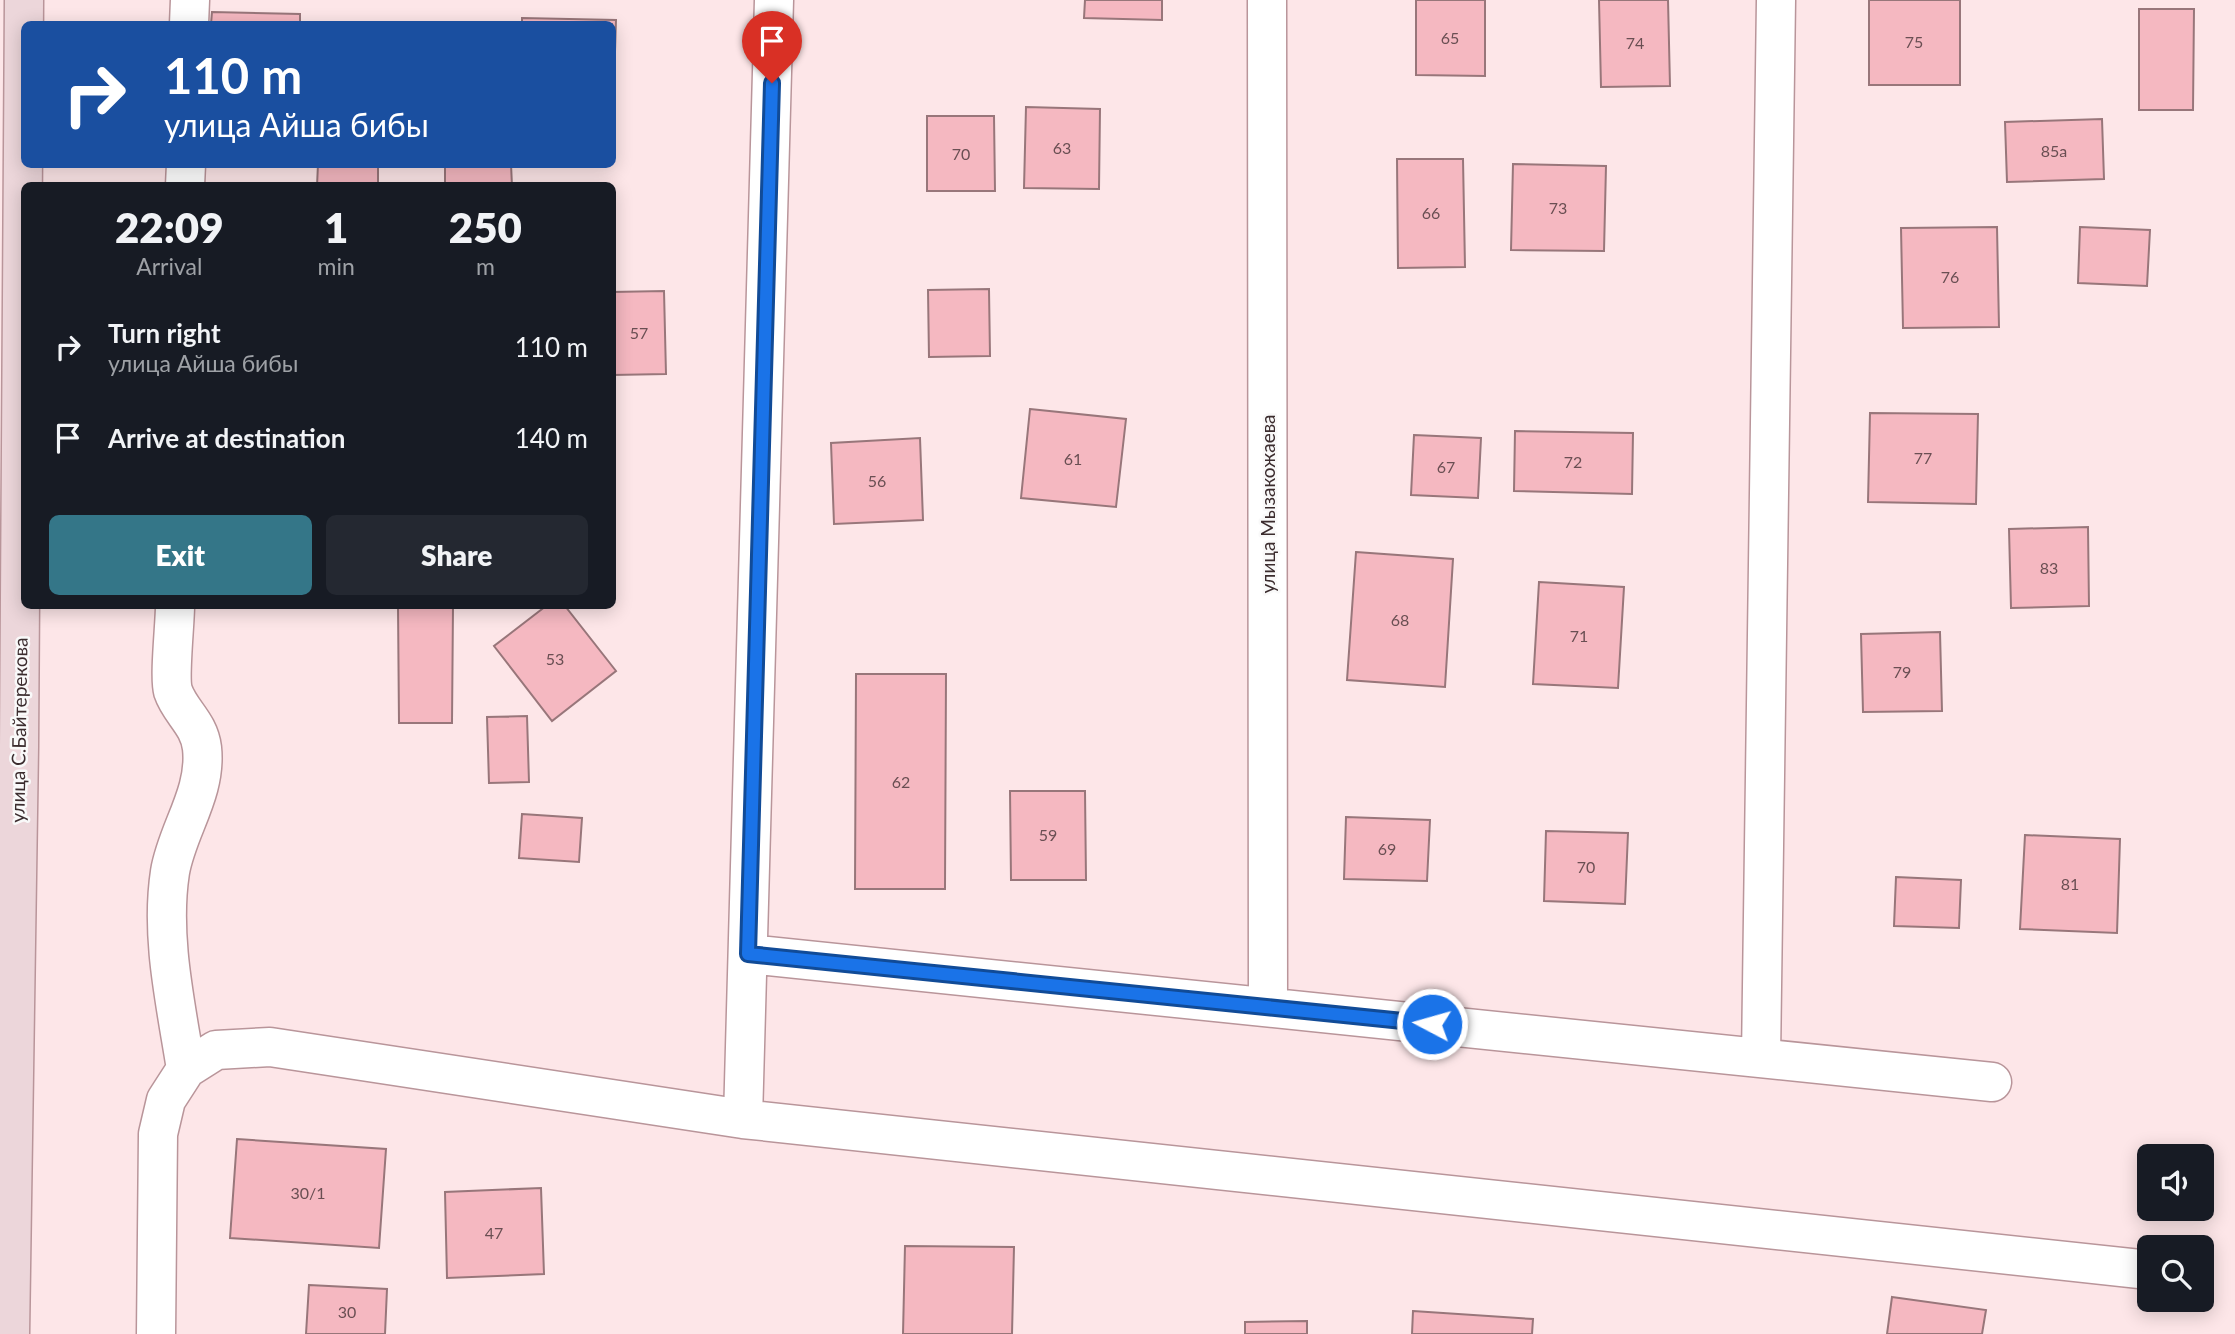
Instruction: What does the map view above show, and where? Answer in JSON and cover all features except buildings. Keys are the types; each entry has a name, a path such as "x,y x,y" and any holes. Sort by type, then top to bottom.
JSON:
{"main road":[{"name":"улица С.Байтерекова","path":"24,0 24,21"},
{"name":"улица С.Байтерекова","path":"10,1334 10,747 21,160"}],"street":[{"path":"190,0 190,21"},
{"path":"743,1119 774,0"},
{"name":"улица Мызакожаева","path":"1267,0 1268,1007"},
{"path":"1761,1058 1776,0"},
{"path":"175,609 173,691 194,722 202,749 198,792 171,869 167,897 171,968 186,1069"},
{"path":"748,954 1992,1082"},
{"path":"156,1334 158,1134 166,1100 186,1069 216,1050 271,1047 743,1119 2137,1269"}],"route":[{"path":"772,83 748,954 1432,1024"}]}
